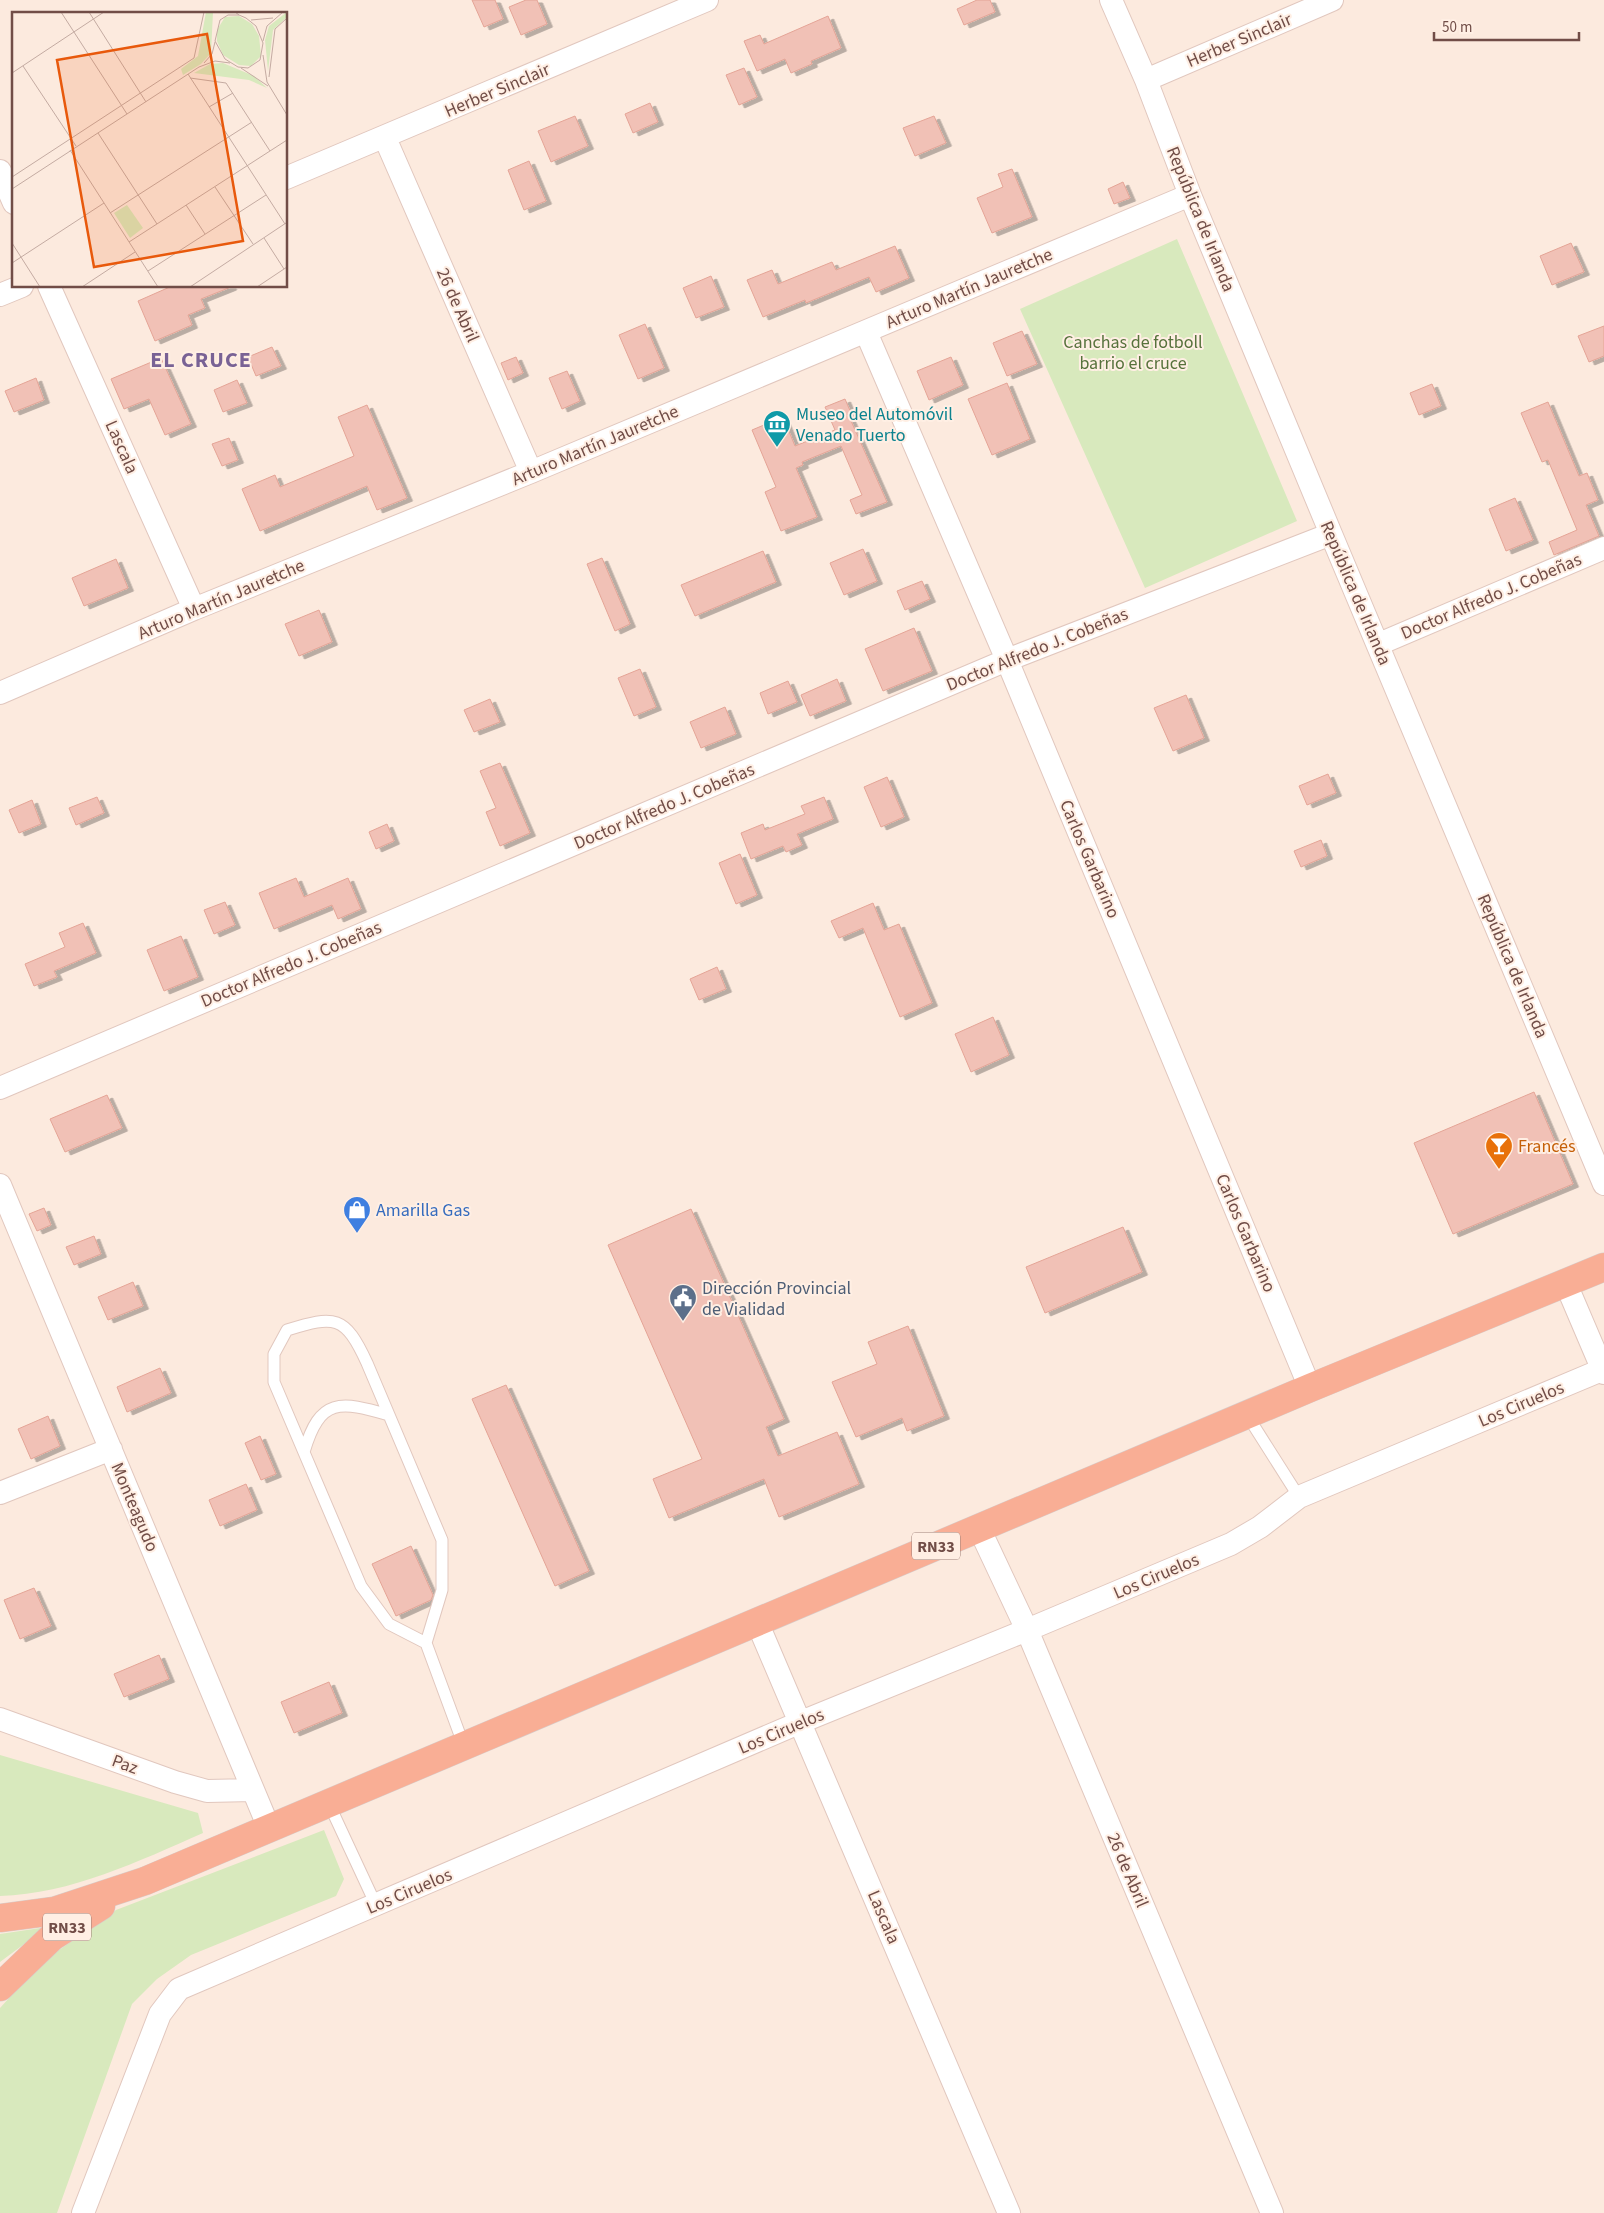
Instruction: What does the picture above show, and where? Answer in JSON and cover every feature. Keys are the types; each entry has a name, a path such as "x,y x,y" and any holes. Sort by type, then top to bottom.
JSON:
{"highway":[{"name":"RN33","path":"0,1918 54,1911 145,1881 1247,1414 1604,1267"},
{"name":"RN33","path":"0,1987 52,1937 145,1881"}],"street":[{"name":"Herber Sinclair","path":"288,177 385,138 706,0"},
{"name":"República de Irlanda","path":"1111,0 1146,80 1190,195 1331,534 1379,644 1604,1184"},
{"name":"Herber Sinclair","path":"1146,80 1332,0"},
{"name":"26 de Abril","path":"385,138 531,472"},
{"path":"0,171 12,198"},
{"name":"Arturo Martín Jauretche","path":"0,693 194,608 531,472 1190,195"},
{"path":"0,295 17,288"},
{"name":"Lascala","path":"50,288 194,608"},
{"name":"Carlos Garbarino","path":"866,332 1007,660 1310,1388"},
{"name":"Doctor Alfredo J. Cobeñas","path":"0,1088 1007,660 1331,534"},
{"name":"Doctor Alfredo J. Cobeñas","path":"1379,644 1604,548"},
{"name":"Monteagudo","path":"0,1185 269,1828"},
{"path":"1566,1284 1604,1371"},
{"name":"Los Ciruelos","path":"83,2213 160,2014 179,1989 801,1722 1231,1544 1260,1527 1299,1497 1604,1371"},
{"path":"0,1493 110,1450"},
{"name":"26 de Abril","path":"979,1528 1027,1630 1272,2213"},
{"name":"Lascala","path":"757,1622 1009,2213"},
{"name":"Paz","path":"0,1719 175,1782 207,1791 253,1790"}],"lane":[{"path":"426,1643 389,1624 360,1586 274,1382 274,1354 287,1330 317,1320 338,1322 355,1336 389,1415 442,1540 442,1590 426,1643 464,1746"},
{"path":"304,1452 310,1431 320,1415 333,1407 357,1406 389,1415"},
{"path":"1247,1414 1299,1497"},
{"path":"329,1804 376,1905"}],"green space":[{"name":"Canchas de fotboll barrio el cruce","path":"1177,239 1297,521 1145,588 1020,309"},
{"path":"0,1755 198,1813 203,1833 129,1865 79,1883 26,1894 0,1896"},
{"path":"324,1830 344,1879 336,1896 191,1955 157,1979 132,2004 57,2213 0,2213 0,2008 42,1962 116,1910"},
{"path":"47,1927 0,1962 0,1934"}],"building":[{"path":"472,0 495,0 503,19 484,27"},
{"path":"526,0 537,0 547,24 521,35 509,7"},
{"path":"977,0 990,0 995,12 964,25 957,9"},
{"path":"828,16 841,48 811,61 812,64 791,73 785,59 757,71 744,41 760,35 764,44"},
{"path":"744,68 757,97 739,105 726,75"},
{"path":"650,103 658,122 633,133 625,114"},
{"path":"575,116 588,146 551,162 538,131"},
{"path":"934,116 946,143 915,156 903,128"},
{"path":"529,161 546,201 524,210 508,170"},
{"path":"1012,169 1032,217 992,233 977,198 1003,187 998,174"},
{"path":"1123,182 1130,198 1114,204 1108,189"},
{"path":"1571,243 1584,272 1552,285 1540,256"},
{"path":"895,246 909,278 876,292 869,277 806,303 805,300 763,317 747,280 772,270 778,284 832,262 836,270"},
{"path":"711,276 724,307 696,318 683,288"},
{"path":"167,288 228,288 201,299 205,308 188,315 192,325 155,341 138,301"},
{"path":"645,324 664,368 638,379 619,335"},
{"path":"1604,326 1604,356 1589,362 1578,336"},
{"path":"1022,331 1037,364 1007,376 993,343"},
{"path":"272,347 281,366 256,376 248,357"},
{"path":"516,357 523,373 508,380 501,363"},
{"path":"951,357 963,385 929,400 917,371"},
{"path":"161,358 191,424 165,435 149,399 124,409 111,379"},
{"path":"567,371 580,401 562,409 549,378"},
{"path":"36,378 44,400 14,412 5,391"},
{"path":"237,380 247,403 223,412 214,390"},
{"path":"1007,383 1030,439 992,455 968,399"},
{"path":"1432,384 1441,406 1419,415 1410,393"},
{"path":"845,399 851,413 848,414 887,502 856,514 850,500 862,495 841,446 802,462 803,465 796,468 817,517 781,531 765,492 776,487 752,430 783,417 795,446 835,430 825,407"},
{"path":"1548,402 1579,476 1587,473 1598,500 1586,505 1599,536 1554,555 1549,542 1577,530 1548,460 1542,462 1521,413"},
{"path":"367,405 407,498 377,510 367,486 260,531 242,489 275,475 280,487 354,456 338,417"},
{"path":"229,438 238,460 222,466 212,444"},
{"path":"1515,498 1533,540 1506,551 1489,509"},
{"path":"863,549 877,581 844,595 830,563"},
{"path":"763,551 776,582 695,616 681,585"},
{"path":"602,558 630,624 615,631 587,564"},
{"path":"116,559 128,588 84,606 72,578"},
{"path":"922,581 930,599 905,610 897,591"},
{"path":"319,610 332,642 299,656 285,624"},
{"path":"914,628 932,671 883,691 865,649"},
{"path":"640,669 656,707 634,716 618,678"},
{"path":"837,679 846,701 810,716 801,695"},
{"path":"788,681 797,702 768,714 760,693"},
{"path":"1186,695 1204,738 1173,751 1154,708"},
{"path":"490,699 500,722 474,732 464,710"},
{"path":"725,707 736,734 701,748 690,722"},
{"path":"500,763 530,833 500,846 486,812 496,808 480,771"},
{"path":"1328,774 1336,793 1307,805 1299,786"},
{"path":"887,777 904,817 881,827 864,787"},
{"path":"97,797 104,813 76,825 69,808"},
{"path":"824,797 833,819 797,834 802,845 786,852 783,846 751,859 741,833 763,824 765,830 805,814 801,806"},
{"path":"32,800 41,824 19,833 9,810"},
{"path":"387,824 394,841 376,849 369,832"},
{"path":"1321,840 1327,856 1301,867 1294,851"},
{"path":"740,854 757,895 736,904 719,863"},
{"path":"296,878 304,897 348,878 361,909 338,919 332,905 274,929 259,893"},
{"path":"225,902 235,925 214,934 204,910"},
{"path":"873,903 884,930 899,924 932,1003 900,1017 863,928 839,938 831,921"},
{"path":"83,923 96,953 54,971 57,977 34,986 25,964 65,947 59,933"},
{"path":"181,936 198,977 164,991 147,950"},
{"path":"717,967 726,989 699,1000 690,979"},
{"path":"993,1017 1009,1055 971,1072 955,1034"},
{"path":"1534,1092 1573,1184 1453,1234 1414,1143"},
{"path":"107,1095 122,1128 65,1152 50,1119"},
{"path":"44,1208 51,1225 37,1231 29,1214"},
{"path":"691,1209 784,1419 766,1427 778,1456 837,1432 859,1484 779,1517 764,1479 669,1518 653,1479 702,1459 608,1245"},
{"path":"1123,1227 1142,1272 1045,1313 1026,1267"},
{"path":"94,1236 101,1254 74,1265 66,1247"},
{"path":"133,1282 143,1306 108,1320 98,1297"},
{"path":"908,1326 944,1416 907,1431 902,1418 856,1437 832,1382 877,1364 868,1342"},
{"path":"160,1368 171,1393 127,1412 117,1387"},
{"path":"506,1385 589,1571 555,1586 472,1399"},
{"path":"48,1416 60,1446 31,1459 18,1429"},
{"path":"260,1436 276,1474 261,1480 245,1443"},
{"path":"246,1484 257,1510 220,1526 209,1500"},
{"path":"411,1546 433,1595 431,1600 396,1616 372,1564"},
{"path":"34,1588 51,1626 20,1639 4,1600"},
{"path":"159,1655 169,1679 124,1697 114,1674"},
{"path":"329,1682 342,1713 294,1733 281,1702"}],"place":[{"name":"Museo del Automóvil Venado Tuerto","path":"777,448"},
{"name":"Francés","path":"1499,1170"},
{"name":"Amarilla Gas","path":"357,1234"},
{"name":"Dirección Provincial de Vialidad","path":"683,1322"}],"district":[{"name":"EL CRUCE","path":"201,359"}]}
